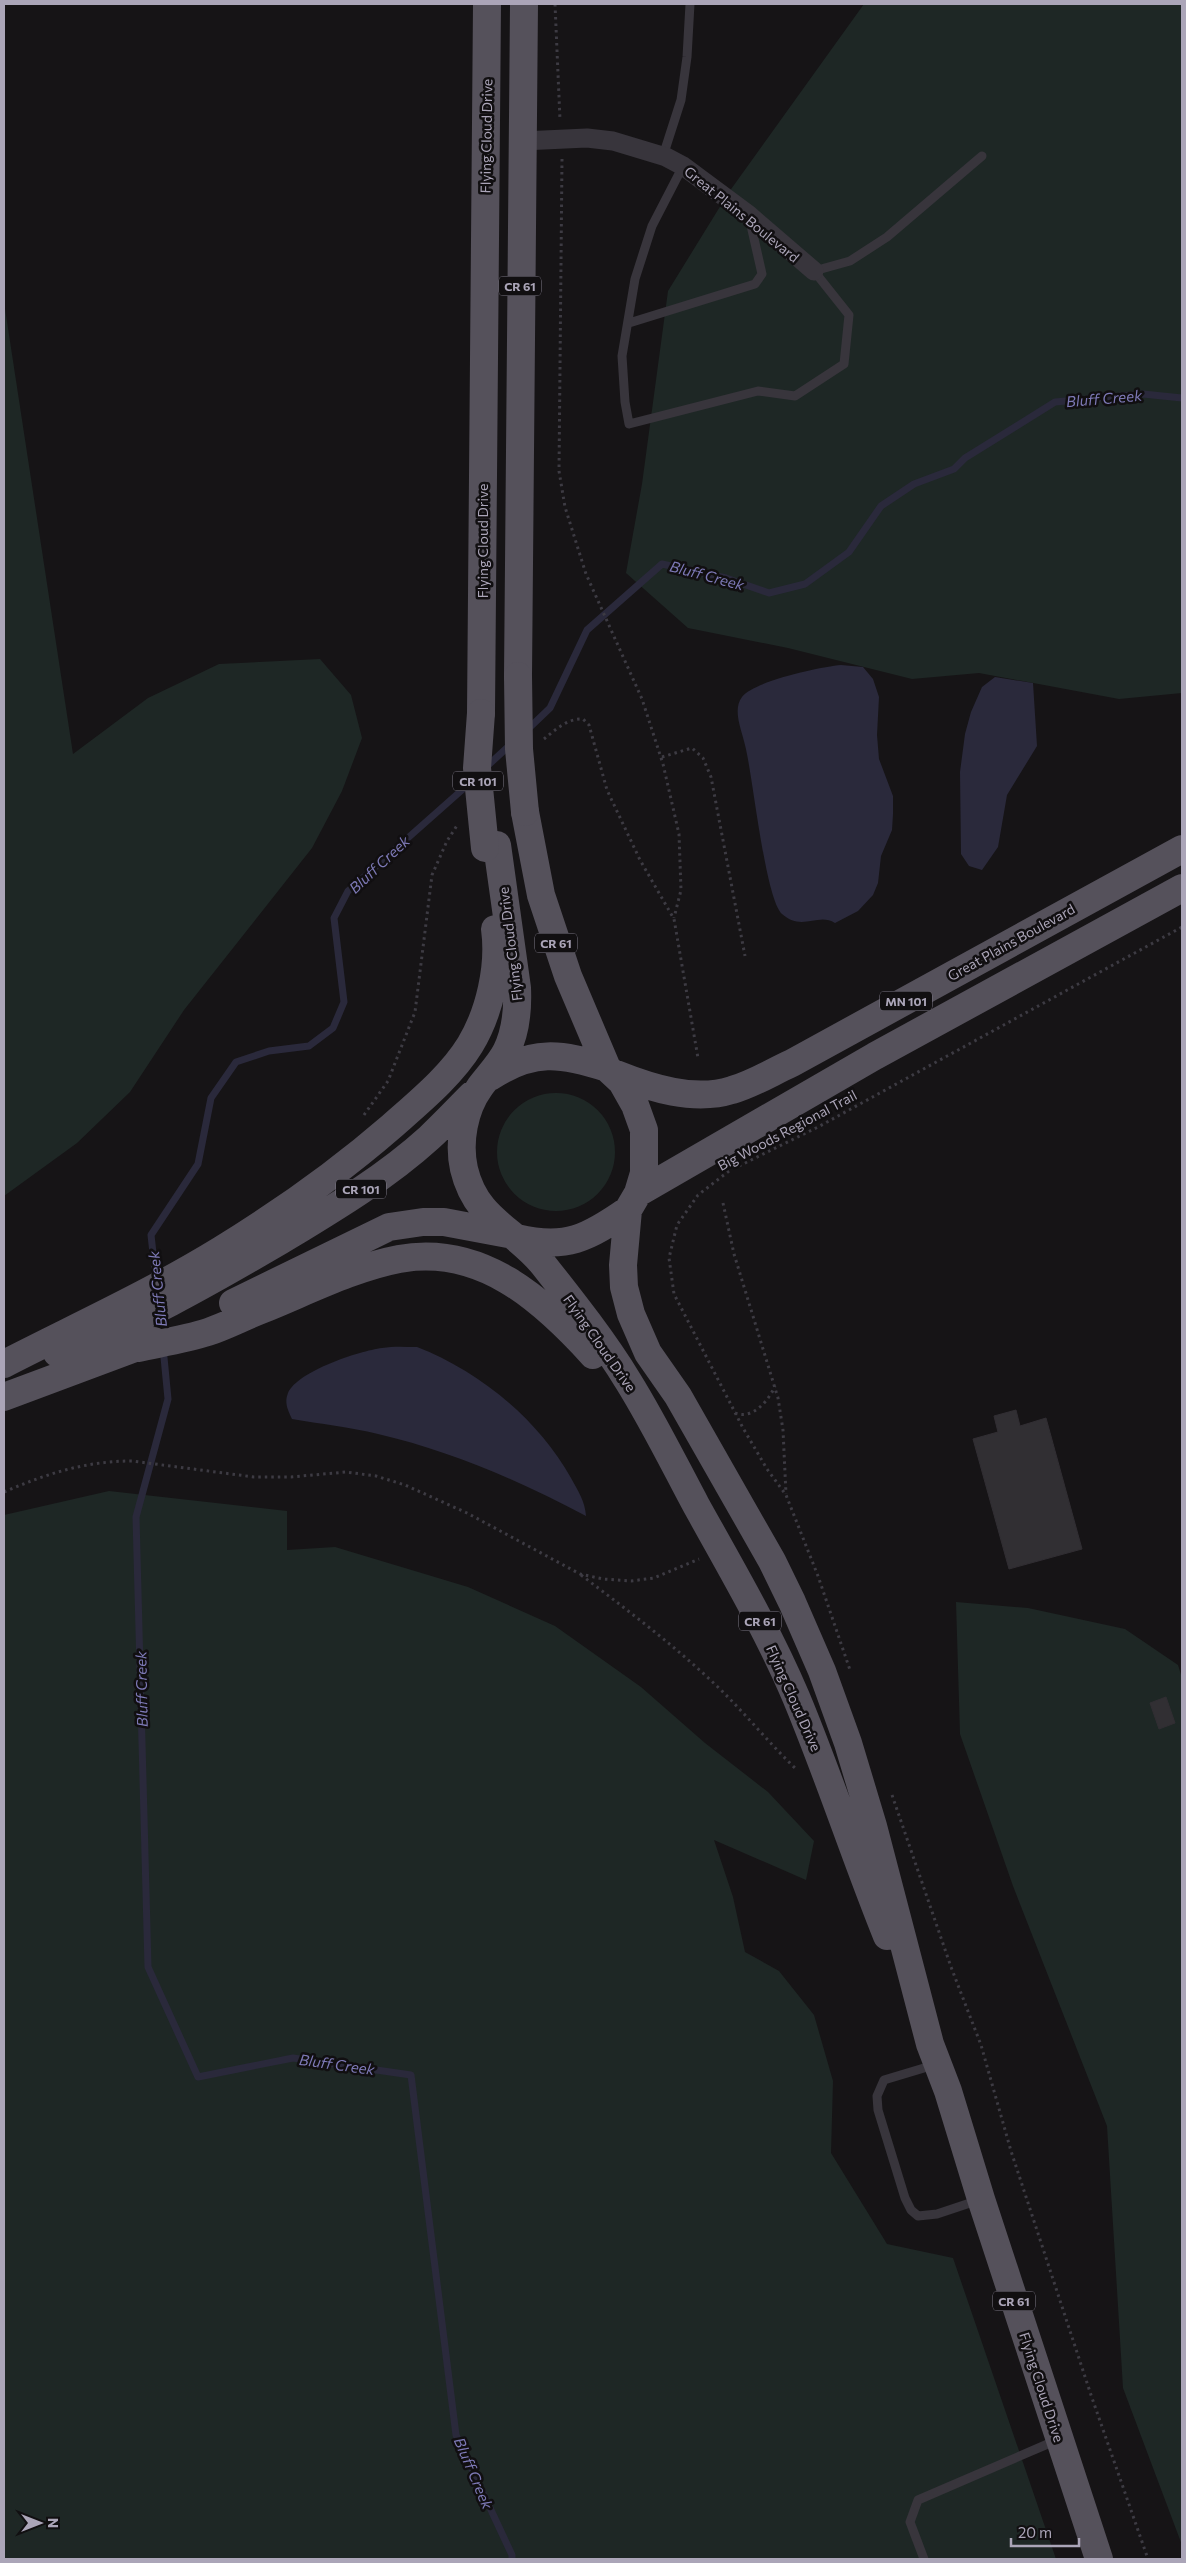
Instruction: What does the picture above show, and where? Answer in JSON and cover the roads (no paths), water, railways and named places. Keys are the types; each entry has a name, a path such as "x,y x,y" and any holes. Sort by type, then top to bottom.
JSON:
{"main road":[{"name":"Flying Cloud Drive","path":"487,4 481,713 477,768 518,1000 511,1041 470,1104 462,1141 464,1168 473,1195 494,1222 540,1261 584,1317 629,1381 760,1620 796,1697 816,1745 856,1858 948,2091 981,2199 1099,2559"},
{"name":"Flying Cloud Drive","path":"524,4 519,749 525,812 541,895 552,934 580,1007 611,1071 635,1105 644,1130 644,1173 633,1202 623,1265 624,1287 631,1314 648,1353 682,1404 772,1561 822,1672 848,1743 870,1816 933,2054"},
{"path":"4,1364 224,1261 298,1200 382,1135 450,1071 470,1045 481,1024 494,971 496,937 491,846"},
{"name":"Great Plains Boulevard","path":"611,1071 649,1086 690,1094 733,1090 792,1063 1182,849"},
{"name":"MN 101","path":"633,1202 875,1056 1182,888"},
{"name":"CR 101","path":"4,1372 96,1338 224,1261 318,1218 380,1176 428,1139 484,1082 509,1064 542,1055 577,1058 611,1071"},
{"path":"4,1397 138,1348 209,1332 241,1309 389,1227 423,1222 444,1222 550,1243 577,1240 601,1229 633,1202"},
{"path":"241,1309 399,1259 423,1257 449,1258 490,1270 538,1300 596,1357 698,1508"}],"street":[{"name":"Great Plains Boulevard","path":"522,141 587,138 613,141 663,156 683,166 749,216 814,272"}],"lane":[{"path":"663,156 681,100 687,57 690,4"},
{"path":"683,166 652,226 635,279 622,356 624,402 629,424 758,391 795,396 844,364 849,315 814,272 850,261 887,237 982,156"},
{"path":"629,323 755,284 762,274 749,216"},
{"path":"933,2054 884,2080 877,2096 878,2110 905,2198 911,2210 918,2216 937,2214 981,2199"},
{"path":"924,2559 910,2522 918,2500 1060,2439"}],"waterway":[{"name":"Bluff Creek","path":"527,730 550,708 587,630 662,564 726,578 769,593 805,584 849,552 881,506 914,484 954,469 965,458 1055,402 1143,394 1182,398"},
{"name":"Bluff Creek","path":"484,769 511,744"},
{"name":"Bluff Creek","path":"156,1280 151,1235 198,1164 211,1098 236,1062 269,1051 309,1046 333,1028 344,1002 334,918 348,891 471,782"},
{"name":"Bluff Creek","path":"163,1347 168,1399 136,1517 148,1967 198,2077 293,2058 411,2075 456,2435 512,2555 512,2559"}]}
